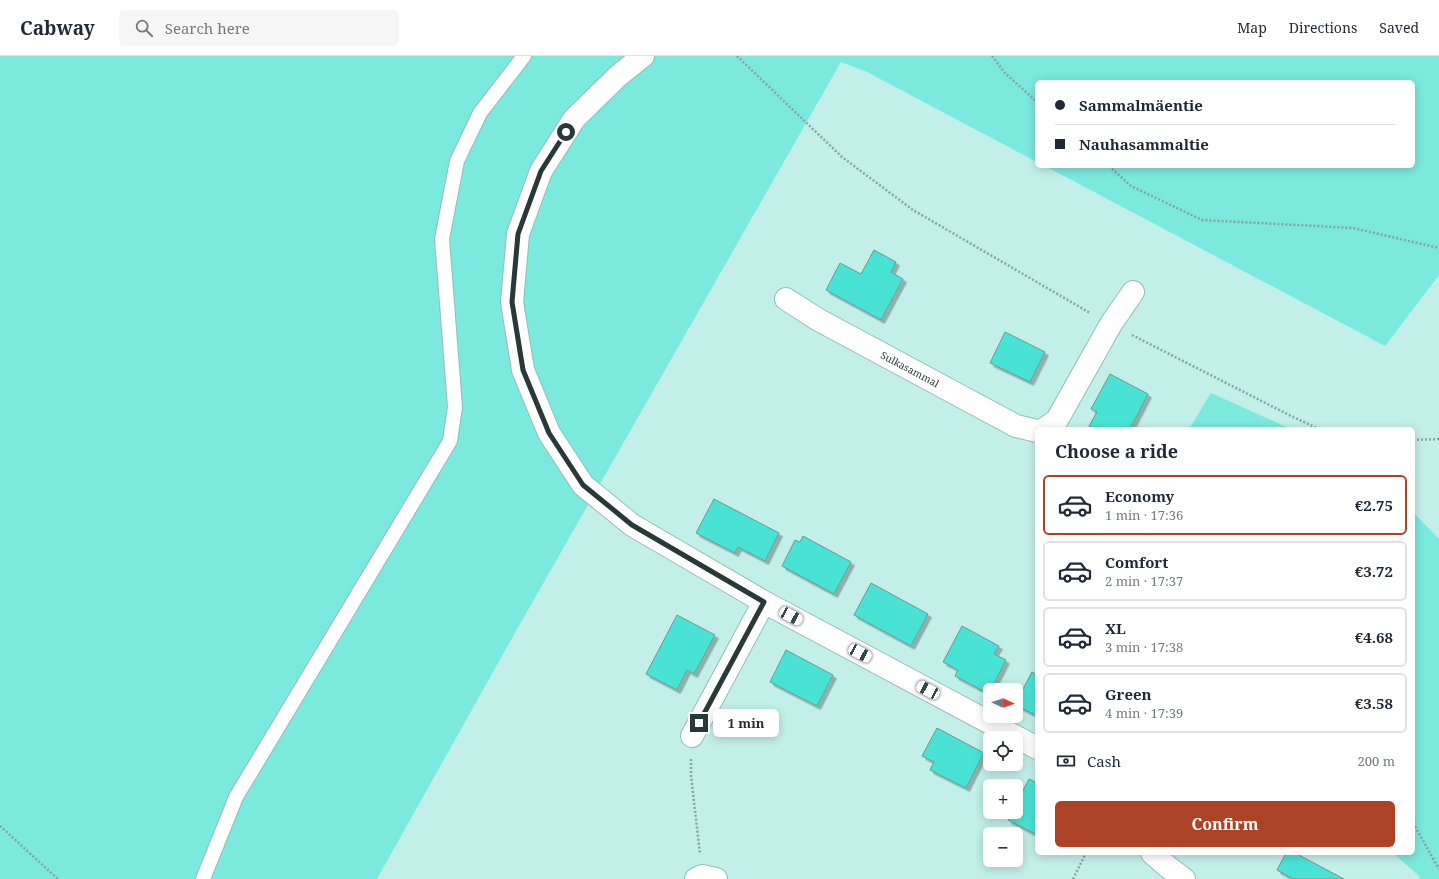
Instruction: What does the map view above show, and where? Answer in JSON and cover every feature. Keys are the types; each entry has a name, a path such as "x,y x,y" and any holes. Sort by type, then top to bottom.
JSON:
{"street":[{"path":"642,56 618,76 574,118 541,171 518,234 512,302 523,370 549,433 583,485 632,525 764,602 1035,747"},
{"path":"1047,427 1057,420 1110,324 1133,292"},
{"name":"Sulkasammal","path":"786,299 817,319 1016,426 1035,431"},
{"path":"692,736 764,602"},
{"path":"1154,855 1184,879"}],"lane":[{"path":"203,879 236,797 450,441 455,407 442,239 456,161 480,113 524,56"}],"path":[{"path":"737,56 842,157 913,210 1110,324 1315,427"},
{"path":"992,56 1005,73 1035,100"},
{"path":"1111,168 1131,186 1202,220 1353,228 1439,248"},
{"path":"1415,440 1439,440"},
{"path":"692,736 691,776 705,878"},
{"path":"0,826 58,879"},
{"path":"1415,827 1439,869"},
{"path":"1073,879 1085,855"}],"shaded area":[{"path":"0,56 1439,56 1439,275 1385,346 1049,168 1415,168 1415,80 1035,80 1035,161 867,72 841,62 516,631 377,879 0,879"},
{"path":"1211,393 1287,427 1190,427"},
{"path":"1415,514 1439,539 1439,879 1419,879 1420,877 1395,855 1415,855"}],"building":[{"path":"874,250 896,262 891,272 903,279 881,320 826,290 840,263 861,274"},
{"path":"1005,332 1045,352 1030,382 990,363"},
{"path":"1110,374 1148,394 1131,427 1091,427 1089,426 1097,412 1091,409"},
{"path":"714,499 779,533 765,561 738,547 735,553 696,533"},
{"path":"803,536 851,562 834,594 782,566 795,540 800,542"},
{"path":"871,583 928,614 911,646 854,615"},
{"path":"677,615 715,635 694,674 687,670 677,690 646,674"},
{"path":"962,626 999,646 994,654 1006,660 994,683 983,683 983,691 955,676 958,670 943,662"},
{"path":"786,650 833,675 817,706 770,682"},
{"path":"1032,672 1035,674 1035,715 1023,709 1023,689"},
{"path":"937,728 983,752 966,788 930,770 934,762 922,756"},
{"path":"1029,779 1035,782 1035,834 1008,820 1023,819 1023,791"},
{"path":"1285,855 1299,855 1344,879 1293,879 1277,870"}],"route":[{"path":"566,132 541,171 518,234 512,302 523,370 549,433 583,485 632,525 764,602 699,723"}]}
